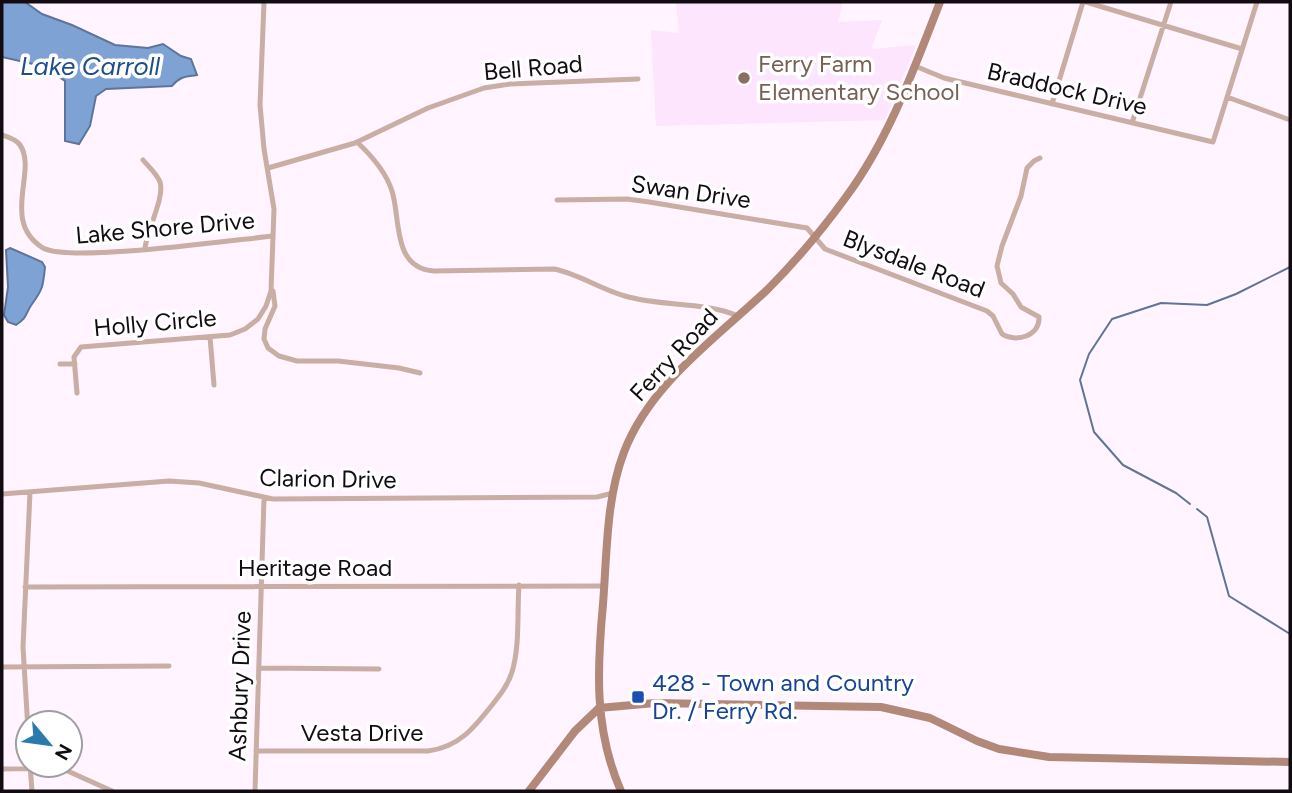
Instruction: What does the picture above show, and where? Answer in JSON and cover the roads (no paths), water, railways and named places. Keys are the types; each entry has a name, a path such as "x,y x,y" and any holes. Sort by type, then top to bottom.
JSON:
{"main road":[{"name":"Ferry Road","path":"621,791 606,745 599,708 598,670 613,493 624,450 651,403 786,271 815,237 867,166 896,111 940,2"},
{"path":"528,791 575,731 599,708 655,704 881,707 930,718 999,749 1049,757 1290,762"}],"street":[{"name":"Lake Shore Drive","path":"2,135 16,142 23,151 19,213 24,229 35,243 49,251 64,254 273,236 274,209 260,105 264,2"},
{"path":"1052,104 1084,2 1242,49"},
{"path":"1132,123 1171,2"},
{"path":"1257,2 1227,97 1290,120"},
{"name":"Braddock Drive","path":"915,66 937,76 1213,142 1227,97"},
{"name":"Bell Road","path":"268,168 357,142 440,103 484,88 510,84 638,79"},
{"path":"357,142 373,158 389,183 402,249 417,267 434,271 554,269 572,273 628,297 708,307 738,316"},
{"name":"Blysdale Road","path":"815,237 825,249 987,311 1005,337 1024,337 1038,327 1039,317 1021,307 1013,294 1001,283 997,266 1004,238 1021,196 1027,169 1040,158"},
{"path":"143,160 156,176 161,188 148,228 145,248"},
{"name":"Swan Drive","path":"556,200 649,202 800,226 811,230 815,237"},
{"name":"Holly Circle","path":"60,364 75,363 75,354 85,346 210,337 237,332 252,324 266,306 271,285 273,236"},
{"path":"271,285 275,306 265,329 264,339 268,348 279,356 297,362 338,361 420,373"},
{"path":"210,337 214,385"},
{"path":"75,363 77,393"},
{"name":"Clarion Drive","path":"2,494 169,481 198,483 264,498 597,497 613,493"},
{"path":"27,709 25,587 30,492"},
{"name":"Ashbury Drive","path":"255,791 264,498"},
{"name":"Vesta Drive","path":"256,751 428,751 460,740 473,729 502,691 512,672 519,585"},
{"name":"Heritage Road","path":"25,587 604,586"},
{"path":"2,667 169,666"},
{"path":"259,668 379,668"},
{"path":"84,777 112,791"}],"water":[{"name":"Lake Carroll","path":"2,2 25,2 42,14 115,45 148,48 163,44 191,59 197,75 181,79 172,86 106,89 96,96 90,126 79,144 65,141 65,81 42,66 2,57"},
{"path":"10,248 42,262 45,267 40,291 16,325 8,322 4,315 8,287 6,250"}],"waterway":[{"path":"1190,504 1176,493 1123,465 1094,432 1080,380 1089,354 1112,319 1161,303 1207,305 1290,267"},
{"path":"1197,509 1207,517 1229,596 1290,634"}],"place":[{"name":"Ferry Farm Elementary School","path":"744,78"},
{"name":"428 - Town and Country Dr. / Ferry Rd.","path":"638,697"}]}
